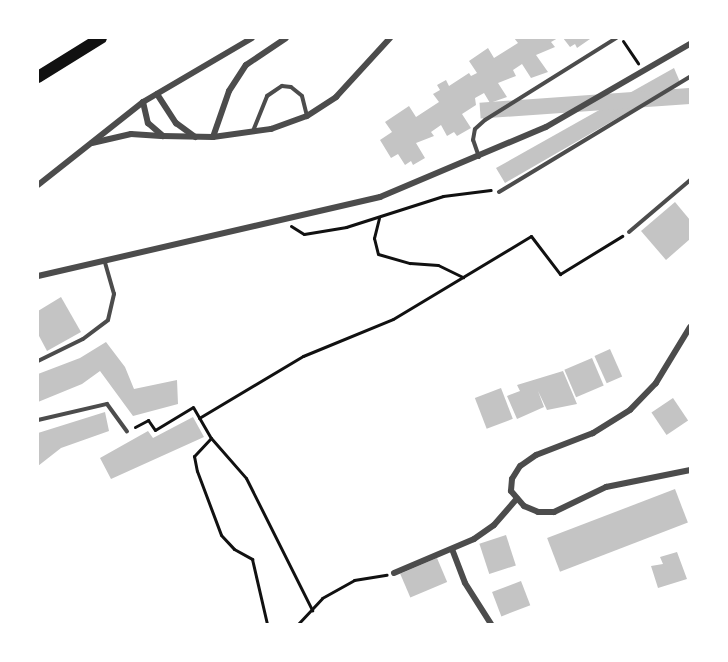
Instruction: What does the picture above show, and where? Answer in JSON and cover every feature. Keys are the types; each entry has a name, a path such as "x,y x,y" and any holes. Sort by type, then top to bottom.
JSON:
{"main road":[{"path":"38,77 101,38"}],"street":[{"path":"38,185 143,102 252,38"},
{"path":"213,137 229,91 246,65 286,38"},
{"path":"86,146 130,134 213,137 252,132 307,116 336,98 390,38"},
{"path":"38,276 289,221 380,197 479,158 594,103 690,44"},
{"path":"157,94 176,123 195,137"},
{"path":"143,102 148,123 163,136"},
{"path":"690,327 657,383 630,410 593,433 536,455 520,466 512,479 511,491 517,498 538,512 554,512 606,487 690,470"},
{"path":"394,573 452,549 494,525 517,498"},
{"path":"452,549 465,583 491,624"}],"lane":[{"path":"479,158 472,140 475,129 485,120 618,38"},
{"path":"499,192 690,78"},
{"path":"252,132 267,96 282,86 291,87 302,96 307,116"},
{"path":"629,232 690,180"},
{"path":"38,361 83,339 108,320 114,294 105,262"},
{"path":"38,420 107,404 127,432"}],"path":[{"path":"618,38 645,72"},
{"path":"289,221 294,230 304,234 379,218 462,192 499,192"},
{"path":"379,218 374,238 378,254 410,263 438,265 463,277"},
{"path":"199,418 303,356 393,319 531,236 560,274 629,232"},
{"path":"127,432 148,420 155,430 193,408 211,438 246,478 312,610"},
{"path":"211,438 194,456 197,471 221,535 234,549 252,560 267,624"},
{"path":"298,624 322,598 354,580 394,573"}],"building":[{"path":"514,38 558,38 551,42 555,47 536,55 548,72 531,78 522,64 513,70 516,76 498,83 507,97 490,103 484,93 475,98 476,105 462,114 471,128 457,136 454,132 447,136 441,125 431,132 434,136 416,143 425,158 413,165 411,161 405,165 398,154 391,158 380,140 392,132 385,122 409,106 416,117 439,102 433,94 440,90 437,85 446,80 449,86 469,73 471,76 477,73 469,61 488,48 494,58 518,43"},
{"path":"563,38 590,39 577,48 575,44 570,47"},
{"path":"674,68 680,82 505,183 496,168"},
{"path":"689,88 690,104 481,119 480,103"},
{"path":"675,202 690,220 690,239 666,260 641,231"},
{"path":"61,297 81,332 47,351 38,334 38,311"},
{"path":"106,342 125,367 134,389 177,380 178,404 133,416 100,371 82,384 38,402 38,374 80,358"},
{"path":"610,349 622,376 607,383 594,356"},
{"path":"592,358 604,386 576,397 564,370"},
{"path":"563,371 577,404 547,410 538,391 544,407 517,419 507,396 520,391 517,385"},
{"path":"501,388 513,419 487,429 475,398"},
{"path":"673,398 688,420 667,435 651,413"},
{"path":"105,412 109,431 61,448 38,466 38,433"},
{"path":"193,417 204,437 111,479 100,458 148,431 153,438"},
{"path":"675,489 688,523 560,572 547,538"},
{"path":"506,535 516,565 489,574 479,544"},
{"path":"677,552 687,579 658,588 651,566 663,564 660,557"},
{"path":"437,558 447,582 410,598 400,574"},
{"path":"521,581 530,605 501,616 492,592"}]}
